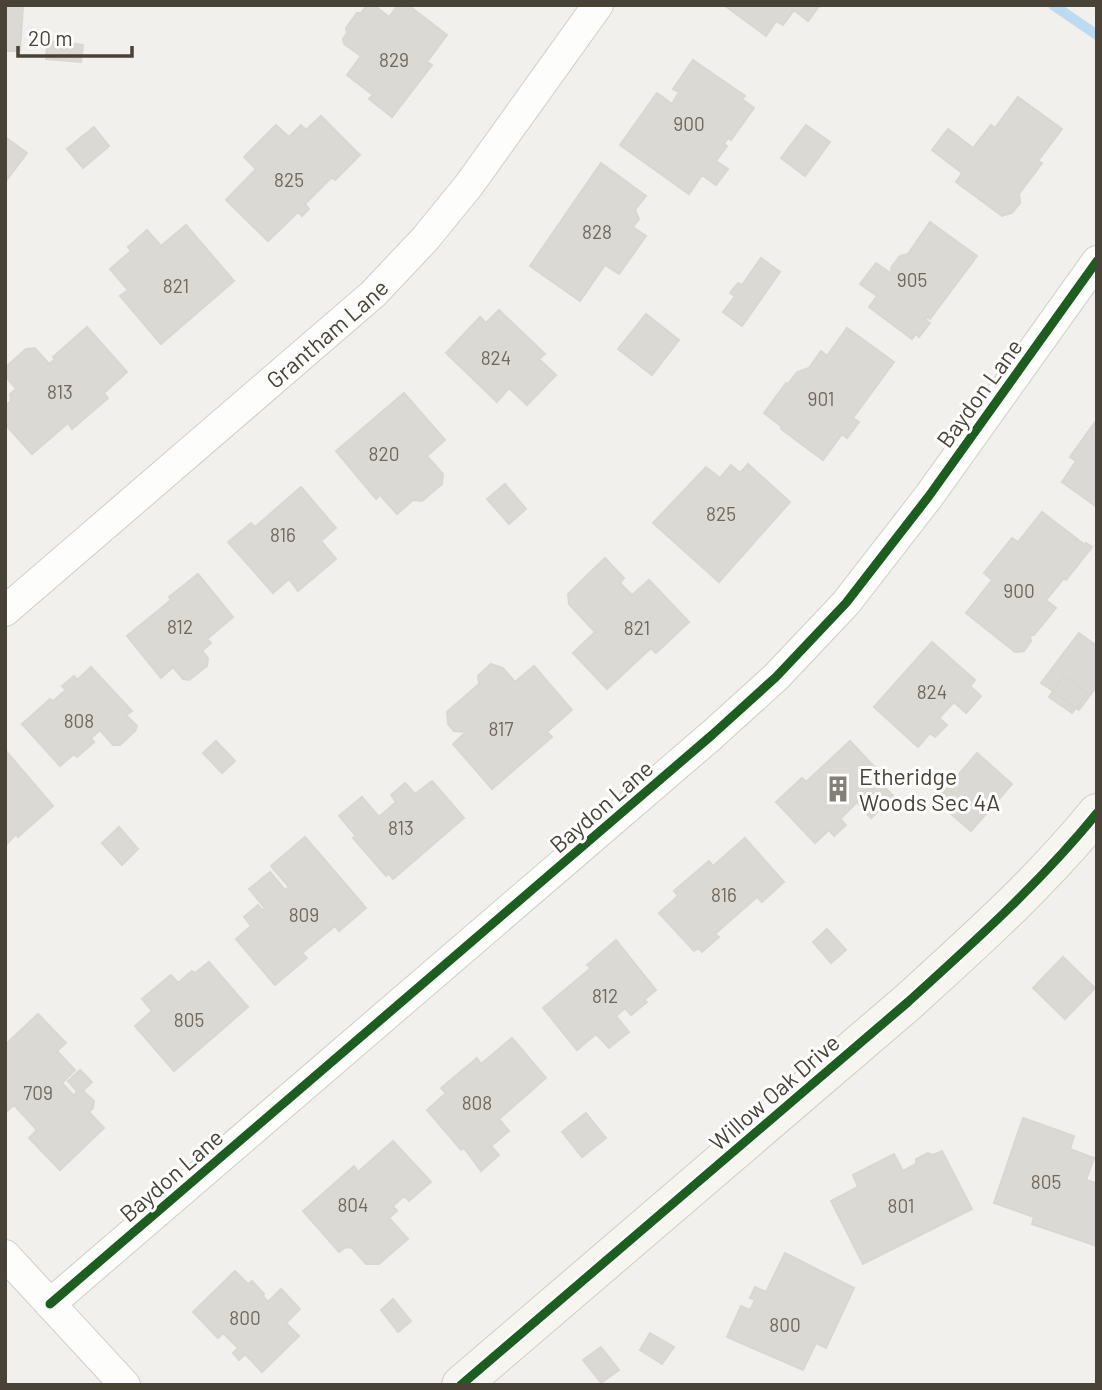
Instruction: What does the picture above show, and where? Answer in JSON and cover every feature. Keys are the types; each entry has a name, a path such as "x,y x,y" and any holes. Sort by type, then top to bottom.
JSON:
{"street":[{"name":"Grantham Lane","path":"5,611 373,294 425,239 469,185 598,5"},
{"name":"Baydon Lane","path":"50,1304 702,744 776,677 846,603 904,528 1097,261"},
{"name":"Willow Oak Drive","path":"461,1385 918,993 1005,911 1097,813"},
{"path":"5,1255 125,1385"}],"building":[{"path":"5,5 23,6 20,51 5,51"},
{"path":"367,5 374,5 389,17 398,5 408,5 447,35 427,62 432,65 392,117 369,99 373,95 347,75 361,56 344,44 346,28"},
{"path":"724,5 820,5 808,21 794,10 783,25 776,21 766,36"},
{"path":"47,41 83,45 81,62 46,59"},
{"path":"693,60 745,96 742,99 754,108 731,140 728,138 724,144 727,146 716,161 728,169 716,185 702,175 689,194 620,145 657,93 672,104 679,92 673,89"},
{"path":"1018,97 1062,129 1038,161 1042,163 1019,194 1020,203 1012,213 1002,216 956,182 962,173 932,150 948,129 973,148 991,125 995,128"},
{"path":"321,116 360,155 335,180 332,177 305,204 309,209 302,216 298,212 268,241 226,200 256,169 244,157 276,125 289,137 301,125 306,130"},
{"path":"806,125 830,142 805,176 781,158"},
{"path":"94,127 109,146 83,168 67,149"},
{"path":"5,137 27,153 6,181 5,180"},
{"path":"601,163 646,196 635,210 639,219 633,227 646,236 619,274 605,265 580,301 530,266"},
{"path":"930,222 977,256 930,319 928,317 925,320 930,323 919,337 916,334 912,339 869,307 877,296 860,284 876,263 892,274 891,268 900,256 908,254"},
{"path":"186,225 234,281 161,344 120,296 128,290 110,269 131,251 128,247 147,230 161,246"},
{"path":"761,258 780,272 742,326 723,312 735,296 730,293 738,283 742,285"},
{"path":"499,310 545,354 539,359 556,375 527,405 509,388 497,402 446,353 480,317 486,323"},
{"path":"646,314 679,340 652,375 618,349"},
{"path":"87,327 127,372 104,393 108,398 72,429 68,423 32,454 5,424 5,406 11,401 10,394 16,389 8,379 7,366 26,349 35,348 49,364 55,359 53,357"},
{"path":"847,328 894,362 853,418 859,422 847,438 842,434 823,460 764,413 797,372 809,368 821,351 827,356"},
{"path":"404,393 445,440 427,456 443,474 442,484 422,501 413,500 397,514 380,495 376,499 336,451"},
{"path":"1095,422 1097,507 1062,482 1076,461 1070,457"},
{"path":"748,464 790,502 719,582 653,523 706,467 720,478 731,465 740,473"},
{"path":"505,484 526,509 509,524 487,499"},
{"path":"301,487 336,528 321,541 336,559 298,591 289,579 273,593 228,542 251,523 255,527"},
{"path":"1042,512 1085,545 1086,543 1092,547 1046,600 1056,608 1034,635 1030,635 1031,641 1024,651 1015,652 966,613 992,580 984,573 1012,538 1018,542"},
{"path":"605,558 624,578 620,583 632,595 649,580 689,622 656,653 651,648 607,689 573,653 595,632 569,604 568,594"},
{"path":"198,574 233,617 207,639 211,643 202,651 208,658 207,666 189,680 183,679 173,667 161,678 127,636"},
{"path":"1079,633 1097,646 1097,686 1079,710 1076,708 1087,693 1064,676 1053,691 1041,683"},
{"path":"932,642 975,680 970,686 981,696 966,713 954,702 939,718 947,725 935,737 930,733 918,747 874,707"},
{"path":"491,664 503,668 515,682 534,666 572,710 547,732 552,737 492,789 453,744 466,732 454,731 448,724 447,712 479,684 478,676"},
{"path":"91,667 132,711 126,715 137,726 120,745 113,745 100,730 91,738 94,742 77,757 74,754 60,766 22,724 50,699 53,701 66,690 62,686 74,676 77,680"},
{"path":"1064,676 1087,693 1076,708 1053,691"},
{"path":"1053,691 1076,708 1072,713 1049,697"},
{"path":"216,741 235,761 222,773 203,753"},
{"name":"Etheridge Woods Sec 4A","path":"850,741 884,777 879,781 894,797 871,818 857,802 840,819 846,825 834,836 829,830 815,843 776,802 802,778 806,782"},
{"path":"5,750 53,806 18,837 16,834 5,846"},
{"path":"977,753 1012,784 971,831 936,801"},
{"path":"432,781 464,818 393,879 389,874 386,876 353,838 356,836 339,816 362,797 379,817 396,802 391,795 405,783 415,794"},
{"path":"119,827 138,849 122,865 102,843"},
{"path":"305,837 366,908 339,931 335,926 302,953 307,958 275,985 236,939 251,926 244,917 258,905 262,910 265,908 249,889 270,872 285,890 289,887 271,866"},
{"path":"745,838 784,882 762,902 757,897 715,934 719,937 702,952 698,948 694,951 659,913 678,896 674,891 709,861 713,866"},
{"path":"827,929 846,950 831,963 813,942"},
{"path":"616,940 656,990 644,1000 647,1002 631,1015 625,1008 616,1016 629,1032 609,1048 596,1034 577,1050 543,1008 591,968 587,965"},
{"path":"1063,957 1095,988 1065,1019 1033,988"},
{"path":"209,962 248,1007 174,1071 135,1026 152,1011 142,999 171,975 178,983"},
{"path":"38,1014 66,1043 57,1051 75,1070 62,1083 74,1096 77,1091 68,1081 80,1070 92,1082 83,1091 94,1101 89,1112 104,1128 60,1170 29,1138 37,1130 14,1105 5,1113 5,1045"},
{"path":"512,1038 546,1078 499,1119 509,1131 491,1146 499,1155 481,1171 464,1148 461,1150 427,1110 446,1093 441,1088 477,1058 481,1064"},
{"path":"586,1113 606,1138 582,1157 562,1132"},
{"path":"1023,1118 1074,1136 1070,1149 1094,1158 1086,1180 1097,1183 1097,1246 1032,1224 1034,1217 994,1203"},
{"path":"393,1141 431,1182 409,1201 404,1196 393,1206 397,1211 389,1218 408,1239 379,1264 366,1264 352,1248 346,1247 339,1252 303,1211 354,1166 358,1172"},
{"path":"942,1151 972,1209 863,1264 831,1201 858,1187 853,1175 894,1154 903,1171 916,1164 916,1159 928,1153 933,1155"},
{"path":"785,1253 854,1288 826,1348 816,1343 803,1370 727,1337 741,1306 750,1310 755,1300 750,1298 755,1287 766,1292"},
{"path":"235,1271 248,1284 252,1281 268,1302 281,1289 300,1309 286,1323 299,1336 262,1372 245,1354 239,1360 233,1353 238,1348 223,1333 218,1338 193,1312"},
{"path":"393,1299 411,1321 398,1332 381,1310"},
{"path":"650,1333 674,1347 662,1364 640,1350"},
{"path":"601,1347 619,1370 601,1383 583,1360"}],"waterway":[{"path":"1053,5 1097,35"}],"cycle path":[{"path":"50,1304 776,677 846,603 929,496 1097,261"},
{"path":"461,1385 908,1002 1030,887 1097,813"}],"place":[{"name":"Etheridge Woods Sec 4A","path":"838,789"}]}
